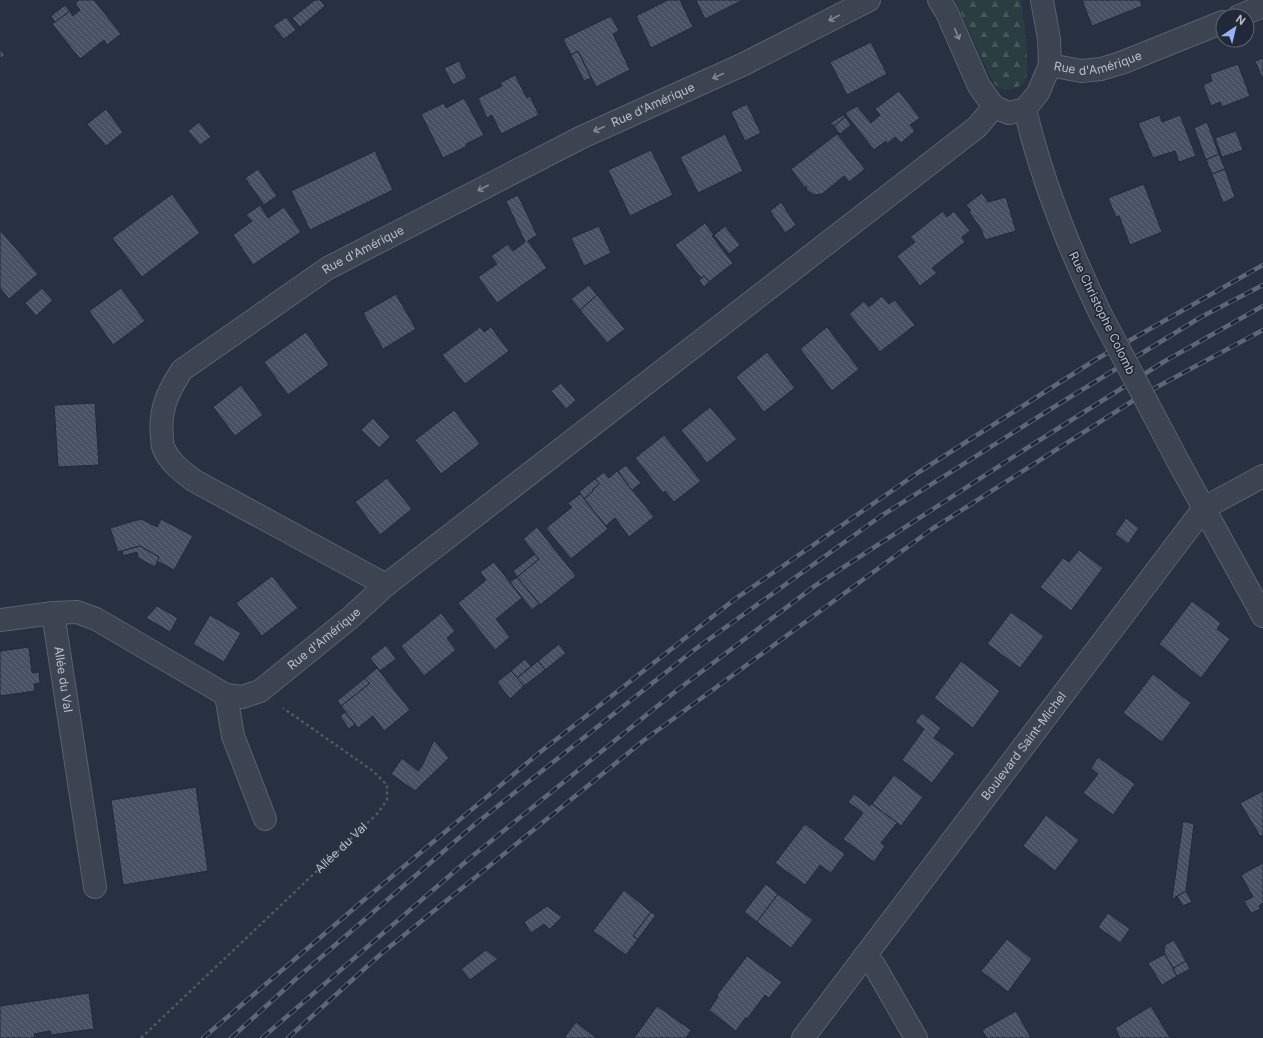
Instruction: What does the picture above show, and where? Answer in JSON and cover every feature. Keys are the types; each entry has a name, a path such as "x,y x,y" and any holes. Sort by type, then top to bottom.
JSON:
{"street":[{"name":"Rue d'Amérique","path":"386,585 194,480 174,464 163,448 161,425 170,387 182,370 328,268 582,137 744,64 869,0"},
{"path":"939,0 947,13 979,86 994,107 1009,113 1025,109"},
{"path":"1042,0 1050,65"},
{"name":"Rue d'Amérique","path":"1025,109 1038,93 1050,65 1081,70 1101,69 1121,63 1215,25"},
{"name":"Rue d'Amérique","path":"242,694 350,618 386,585 977,128 994,107"},
{"name":"Rue Christophe Colomb","path":"1025,109 1031,135 1054,207 1078,266 1101,316 1179,463 1263,616"},
{"name":"Boulevard Saint-Michel","path":"803,1038 1204,508 1263,476"},
{"path":"0,620 53,613 77,612 96,619 242,694 233,736 265,819"},
{"name":"Allée du Val","path":"53,613 95,887"},
{"path":"864,957 874,966 916,1038"}],"path":[{"name":"Allée du Val","path":"141,1038 378,813 387,800 387,785 373,771 242,694"}],"green space":[{"path":"955,0 1021,0 1027,66 1027,75 1023,84 1014,89 1006,90 993,82"}],"building":[{"path":"79,0 94,0 121,34 107,45 104,40 80,59 52,24 70,11 73,16 80,10 75,3"},
{"path":"315,0 320,0 325,6 300,27 292,18"},
{"path":"668,0 680,0 693,27 651,48 636,16"},
{"path":"696,0 741,0 741,1 705,19"},
{"path":"1082,0 1140,0 1142,6 1092,26"},
{"path":"65,5 70,11 55,22 51,16"},
{"path":"611,16 619,31 613,34 630,70 596,87 578,51 571,55 563,39"},
{"path":"286,17 296,30 284,39 273,26"},
{"path":"871,42 887,74 847,95 830,62"},
{"path":"0,49 5,55 0,59"},
{"path":"578,51 591,78 584,81 571,55"},
{"path":"1263,58 1263,80 1255,61"},
{"path":"459,61 467,78 453,85 444,68"},
{"path":"1238,64 1250,96 1222,107 1220,102 1211,106 1203,85 1212,81 1210,74"},
{"path":"515,75 527,98 530,96 539,115 501,134 492,115 487,118 478,98 502,86 500,83"},
{"path":"899,91 920,118 910,125 915,131 901,143 895,137 887,144 886,141 874,150 845,113 857,106 871,123 880,115 875,109"},
{"path":"464,98 484,135 466,144 467,146 443,158 421,114 444,103 446,108"},
{"path":"747,104 761,133 745,141 731,112"},
{"path":"106,109 123,132 106,146 87,124"},
{"path":"843,115 845,117 834,126 830,123"},
{"path":"1160,115 1162,122 1180,115 1196,156 1179,162 1175,151 1153,158 1138,123"},
{"path":"845,117 851,125 840,134 834,126"},
{"path":"199,122 211,137 200,145 188,131"},
{"path":"1207,122 1219,154 1206,160 1194,128"},
{"path":"1236,131 1243,150 1222,157 1215,138"},
{"path":"725,134 743,171 698,193 680,157"},
{"path":"837,134 865,169 849,182 844,176 822,194 814,195 807,190 806,186 805,188 791,169"},
{"path":"651,150 673,195 630,216 608,170"},
{"path":"375,151 393,190 310,230 291,191"},
{"path":"1219,154 1225,169 1212,174 1206,160"},
{"path":"258,169 277,196 264,205 245,178"},
{"path":"1225,169 1235,197 1223,203 1212,174"},
{"path":"1144,184 1162,232 1130,245 1119,216 1116,217 1108,198"},
{"path":"982,193 988,202 1006,197 1016,231 985,240 981,229 969,212 971,210 966,205"},
{"path":"172,194 200,233 142,277 112,238"},
{"path":"518,195 537,235 528,241 547,268 497,303 478,277 497,264 491,256 508,244 513,251 525,242 506,201"},
{"path":"781,202 796,225 785,233 770,211"},
{"path":"260,205 268,218 284,207 301,232 253,265 233,235 252,221 246,215"},
{"path":"943,211 947,217 954,211 970,231 962,237 965,242 932,268 937,273 920,286 897,256 915,242 910,237"},
{"path":"705,223 714,235 712,236 733,263 709,282 704,276 701,278 675,245"},
{"path":"599,226 611,253 584,266 571,238"},
{"path":"725,226 740,245 729,254 714,235"},
{"path":"0,230 38,274 9,299 0,288"},
{"path":"704,276 709,282 704,287 699,280"},
{"path":"589,285 597,295 580,310 571,299"},
{"path":"42,288 53,300 36,316 25,303"},
{"path":"121,288 145,321 113,345 89,311"},
{"path":"396,294 416,329 383,349 363,313"},
{"path":"597,295 625,329 607,343 580,310"},
{"path":"882,296 889,304 895,300 915,325 880,352 849,314 864,301 869,307"},
{"path":"480,327 484,332 491,327 509,351 465,384 442,355"},
{"path":"827,327 859,369 832,391 800,349"},
{"path":"306,332 329,365 288,395 264,362"},
{"path":"767,352 795,388 764,412 736,377"},
{"path":"561,383 576,400 566,409 551,391"},
{"path":"241,385 263,415 235,436 213,407"},
{"path":"95,403 99,465 58,467 54,405"},
{"path":"710,407 737,439 707,463 681,430"},
{"path":"454,410 480,444 441,474 415,440"},
{"path":"373,418 390,437 379,448 361,430"},
{"path":"664,435 701,481 674,502 665,491 663,493 635,458"},
{"path":"626,465 641,483 632,490 618,471"},
{"path":"617,471 654,517 629,537 615,518 606,526 584,499 599,484 595,479 604,472 609,478"},
{"path":"387,478 412,509 380,535 355,502"},
{"path":"595,479 599,484 584,499 579,492"},
{"path":"580,494 608,529 571,559 546,528 572,507 568,503"},
{"path":"1126,518 1139,528 1128,544 1115,534"},
{"path":"141,519 157,527 161,519 193,536 174,570 157,561 159,557 140,546 118,552 110,528"},
{"path":"537,527 576,576 540,605 517,577 539,559 523,539"},
{"path":"140,546 159,557 155,567 138,558 137,552 123,556 122,551"},
{"path":"1079,550 1103,568 1071,611 1040,587 1063,558 1069,562"},
{"path":"535,554 539,559 517,577 513,571"},
{"path":"494,562 522,598 496,619 510,637 495,650 458,603 486,580 480,572"},
{"path":"272,576 298,608 262,636 236,603"},
{"path":"517,577 539,604 532,610 510,582"},
{"path":"1192,601 1221,623 1217,629 1230,639 1201,678 1159,644"},
{"path":"157,606 178,618 170,632 146,618"},
{"path":"1011,612 1044,636 1020,668 987,644"},
{"path":"441,613 455,631 447,638 456,650 424,676 401,646"},
{"path":"210,615 241,633 224,662 193,644"},
{"path":"559,644 566,653 545,670 538,661"},
{"path":"386,645 396,659 380,671 370,658"},
{"path":"29,647 32,673 39,672 40,683 34,684 35,691 0,696 0,651"},
{"path":"525,659 531,666 517,678 511,671"},
{"path":"538,661 545,670 524,686 517,678"},
{"path":"961,661 1000,691 973,728 934,698"},
{"path":"377,668 410,710 384,731 373,716 358,728 341,706 370,683 365,678"},
{"path":"511,671 524,686 510,699 497,682"},
{"path":"1153,674 1191,703 1162,742 1123,713"},
{"path":"365,678 370,683 341,706 337,701"},
{"path":"345,712 355,724 349,729 340,716"},
{"path":"922,713 941,728 934,738 955,753 932,783 902,760 924,729 915,722"},
{"path":"434,740 449,758 415,791 391,774 402,758 418,771 422,766"},
{"path":"1098,757 1135,784 1113,815 1083,793 1098,774 1091,768"},
{"path":"894,775 923,797 901,826 872,804"},
{"path":"196,787 208,871 123,885 111,800"},
{"path":"1263,791 1263,835 1260,836 1240,803"},
{"path":"854,794 870,806 872,804 897,823 881,843 885,846 874,862 843,839 863,813 848,802"},
{"path":"1046,815 1079,840 1055,871 1023,846"},
{"path":"1183,821 1194,824 1186,891 1172,899"},
{"path":"805,824 845,854 831,873 820,865 805,885 775,863"},
{"path":"1263,863 1263,903 1259,906 1261,909 1251,913 1244,901 1253,897 1241,875"},
{"path":"766,884 778,894 757,922 744,912"},
{"path":"624,890 651,912 633,936 638,939 626,955 593,931"},
{"path":"1186,891 1192,902 1183,906 1177,896"},
{"path":"778,894 813,920 791,948 757,922"},
{"path":"547,906 562,917 550,929 544,924 531,933 524,922"},
{"path":"651,912 656,915 638,939 633,936"},
{"path":"1108,913 1130,929 1120,943 1098,927"},
{"path":"1007,939 1032,959 1008,992 981,971"},
{"path":"1174,940 1186,961 1173,968 1164,953 1165,945"},
{"path":"486,950 498,959 470,980 461,969"},
{"path":"1165,954 1177,976 1162,985 1148,963"},
{"path":"747,956 782,982 769,998 765,995 736,1031 709,1010 718,997 717,995"},
{"path":"1186,961 1190,969 1177,976 1173,968"},
{"path":"89,993 94,1029 51,1035 50,1031 34,1034 35,1037 31,1038 0,1038 0,1006"},
{"path":"657,1006 691,1030 686,1038 634,1038"},
{"path":"1151,1006 1170,1038 1120,1038 1115,1028"},
{"path":"1016,1011 1031,1038 987,1038 982,1030"},
{"path":"576,1022 596,1038 564,1038"}],"railway":[{"path":"203,1038 539,753 735,599 919,472 1095,360 1263,265"},
{"path":"231,1038 297,978 474,825 694,650 881,516 1049,410 1201,317 1263,285"},
{"path":"262,1038 470,858 676,691 816,585 1027,448 1165,361 1263,306"},
{"path":"288,1038 382,953 643,741 932,529 1142,395 1263,330"}]}
